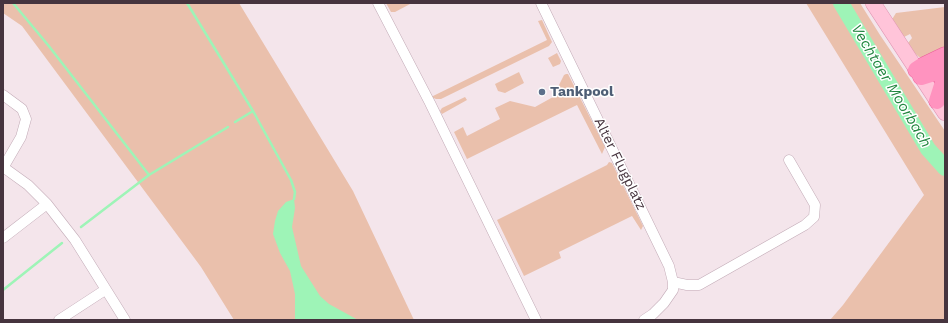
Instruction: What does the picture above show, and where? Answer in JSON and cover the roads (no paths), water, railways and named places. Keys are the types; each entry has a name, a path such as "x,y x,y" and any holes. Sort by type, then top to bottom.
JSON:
{"main road":[{"path":"873,3 941,107"},
{"path":"918,74 922,66 945,56"},
{"path":"918,74 936,72 945,67"},
{"path":"941,107 945,76"}],"street":[{"path":"378,3 430,103 536,320"},
{"name":"Alter Flugplatz","path":"541,3 652,230 669,266 673,282"},
{"path":"3,95 22,109 26,119 21,137 3,167 28,185 47,204 75,240 125,320"},
{"path":"644,320 653,314 664,303 673,290 673,282 687,285 699,285 805,225 814,217 815,205 789,160"},
{"path":"3,238 47,204"},
{"path":"59,320 105,290"}],"waterway":[{"path":"13,3 48,45 149,175"},
{"path":"187,3 253,111 291,180 295,192 294,199"},
{"name":"Vechtaer Moorbach","path":"841,3 928,149 945,168"},
{"path":"235,122 253,111"},
{"path":"81,227 149,175 228,127"},
{"path":"3,290 62,243"}],"place":[{"name":"Tankpool","path":"542,92"}]}
